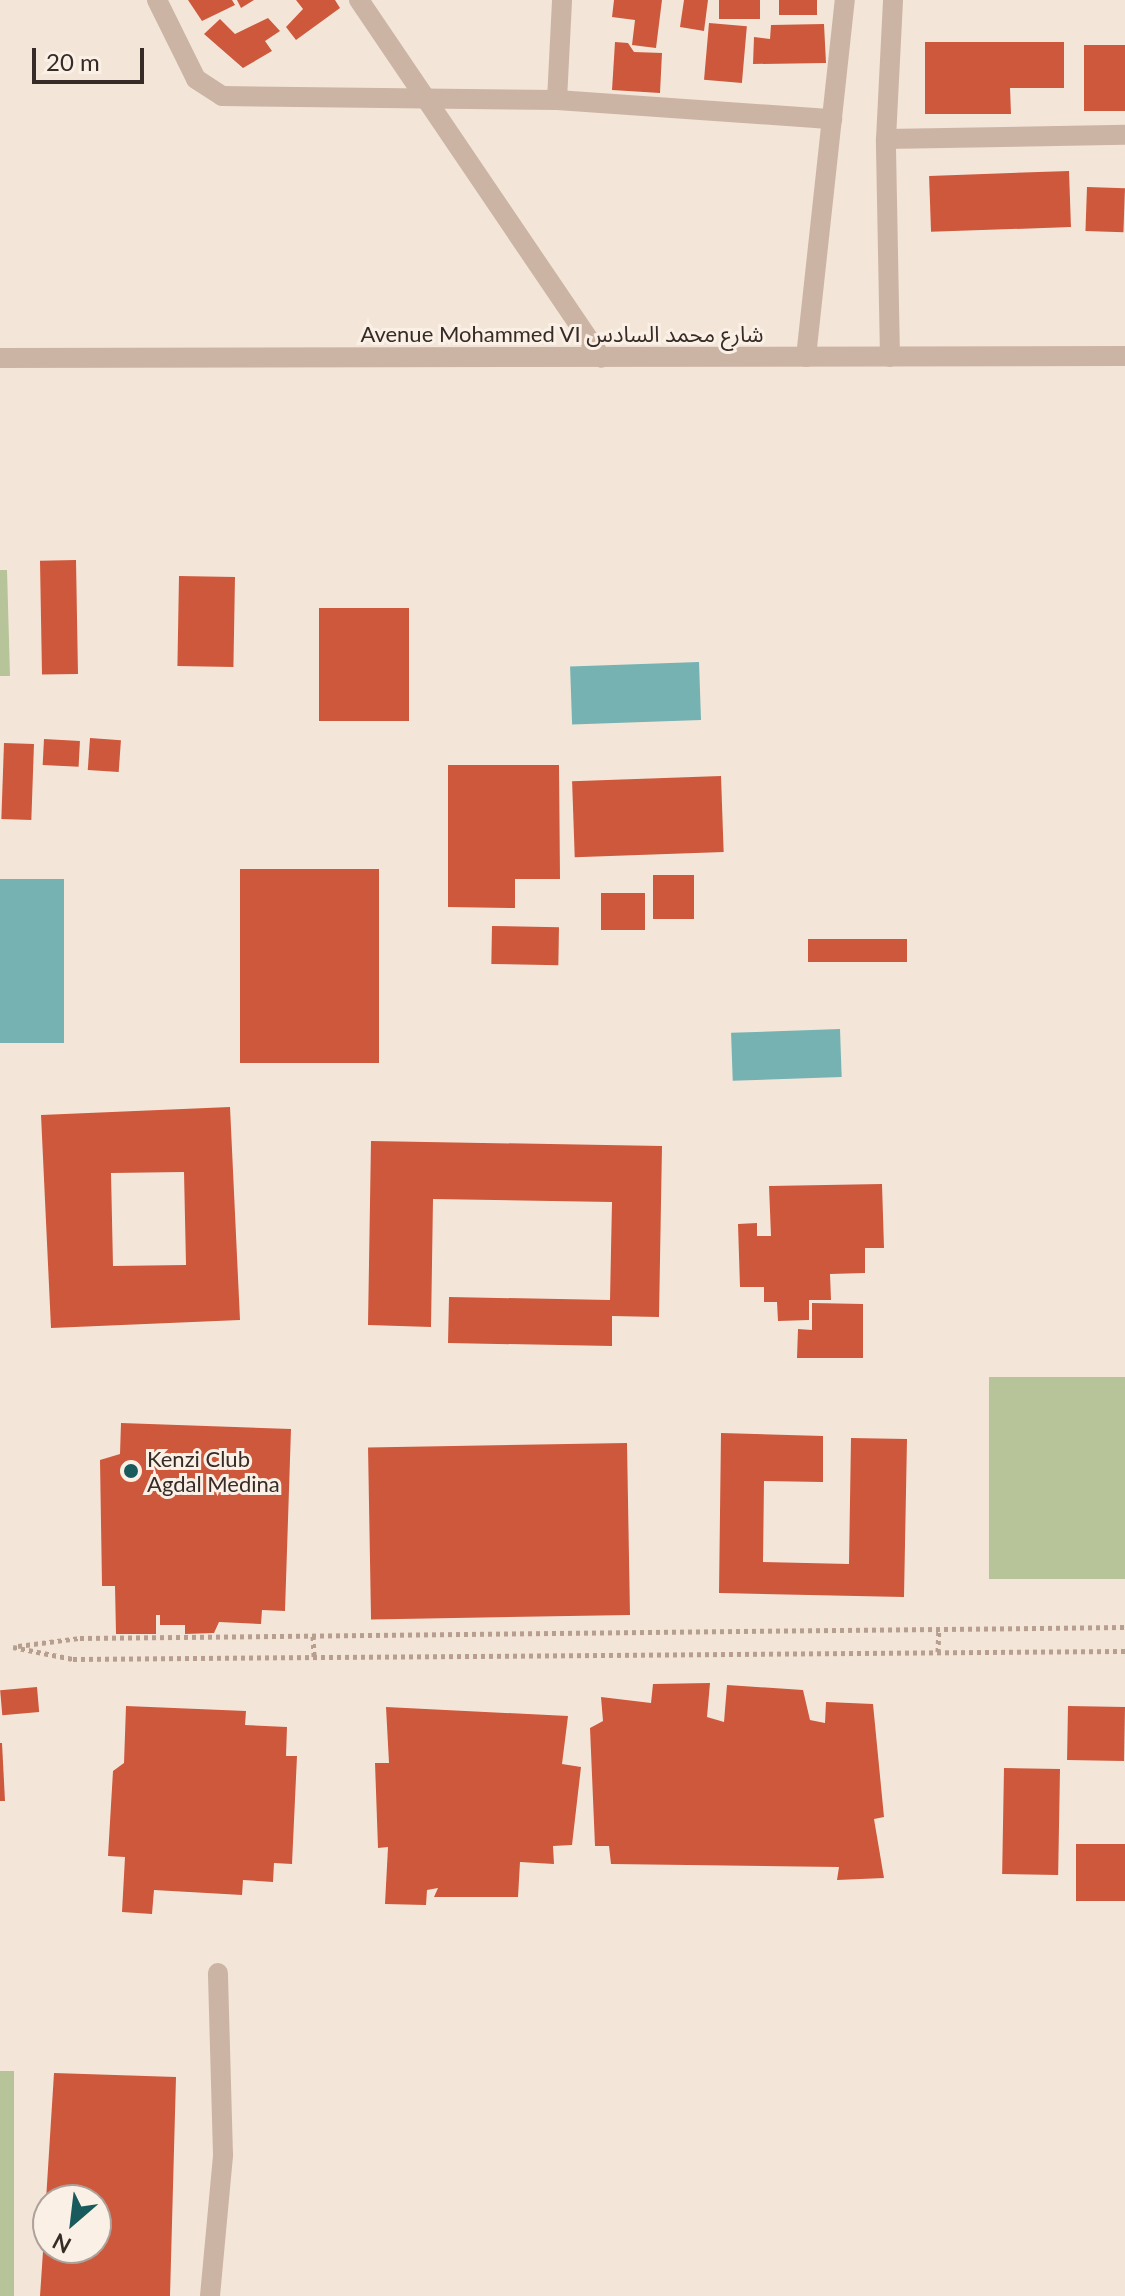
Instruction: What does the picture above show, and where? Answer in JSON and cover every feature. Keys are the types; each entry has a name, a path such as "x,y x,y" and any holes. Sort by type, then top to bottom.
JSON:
{"street":[{"path":"157,0 196,79 222,96 557,100 832,119"},
{"path":"359,0 601,358"},
{"path":"557,100 562,0"},
{"path":"806,357 845,0"},
{"path":"890,357 886,139 893,0"},
{"path":"886,139 1125,135"},
{"name":"Avenue Mohammed VI شارع محمد السادس","path":"0,358 1125,356"},
{"path":"210,2296 223,2155 218,1973"}],"path":[{"path":"1125,1627 80,1638 13,1647 73,1659 1125,1651"},
{"path":"938,1652 939,1629"},
{"path":"313,1636 314,1657"}],"green space":[{"path":"0,570 7,570 10,676 0,676"},
{"path":"989,1377 1125,1377 1125,1579 989,1579"},
{"path":"0,2071 14,2071 14,2296 0,2296"}],"water":[{"path":"699,662 701,720 572,724 570,667"},
{"path":"0,879 64,879 64,1043 0,1043"},
{"path":"840,1029 842,1077 733,1081 731,1033"}],"building":[{"path":"188,0 232,0 235,5 202,21"},
{"path":"237,0 254,0 241,8"},
{"path":"296,0 335,0 340,8 296,40 286,27 303,9"},
{"path":"614,0 662,0 656,48 632,45 635,20 612,17"},
{"path":"684,0 708,0 704,31 680,27"},
{"path":"719,0 760,0 760,19 719,19"},
{"path":"779,0 817,0 817,15 779,15"},
{"path":"268,18 280,31 265,41 272,51 243,68 204,34 220,19 235,34"},
{"path":"709,23 747,26 742,83 704,80"},
{"path":"824,24 826,63 753,64 754,37 770,39 771,25"},
{"path":"615,42 628,43 634,52 662,53 660,93 612,90"},
{"path":"925,42 1064,42 1064,88 1010,88 1011,114 925,114"},
{"path":"1084,45 1125,45 1125,111 1084,111"},
{"path":"1069,171 1071,227 931,232 929,176"},
{"path":"1087,187 1125,188 1123,232 1085,231"},
{"path":"76,560 78,674 42,675 40,561"},
{"path":"179,576 235,577 233,667 177,666"},
{"path":"319,608 409,608 409,721 319,721"},
{"path":"90,738 121,740 119,772 88,770"},
{"path":"44,739 80,741 79,767 43,765"},
{"path":"4,743 34,744 31,820 1,819"},
{"path":"448,765 559,765 560,879 515,879 515,908 448,907"},
{"path":"721,776 724,852 575,857 572,781"},
{"path":"240,869 379,869 379,1063 240,1063"},
{"path":"653,875 694,875 694,919 653,919"},
{"path":"601,893 645,893 645,930 601,930"},
{"path":"492,926 559,927 558,965 491,964"},
{"path":"808,939 907,939 907,962 808,962"},
{"path":"230,1107 240,1320 51,1328 41,1115","holes":["184,1172 186,1265 113,1266 111,1173"]},
{"path":"371,1141 662,1146 659,1317 612,1316 612,1346 448,1343 449,1297 610,1300 612,1202 433,1199 431,1327 368,1325"},
{"path":"882,1184 884,1248 865,1248 865,1273 830,1274 831,1300 809,1300 809,1320 778,1321 777,1302 764,1302 764,1287 740,1287 738,1224 757,1223 757,1236 771,1236 769,1186"},
{"path":"812,1303 863,1304 863,1358 797,1358 798,1329 812,1330"},
{"path":"121,1423 291,1429 285,1611 262,1610 261,1624 219,1622 214,1633 185,1634 185,1625 160,1625 160,1615 156,1615 156,1634 116,1634 115,1586 102,1586 100,1460 120,1454"},
{"path":"721,1433 823,1436 823,1482 764,1481 763,1562 849,1564 851,1438 907,1439 904,1597 719,1593"},
{"path":"627,1443 630,1615 371,1619 368,1448"},
{"path":"710,1683 707,1717 724,1722 727,1685 803,1690 810,1720 825,1723 826,1702 873,1704 884,1817 874,1819 884,1878 837,1880 839,1867 611,1864 609,1846 595,1846 590,1728 603,1721 601,1697 651,1703 653,1684"},
{"path":"37,1687 39,1712 2,1715 0,1690"},
{"path":"126,1706 246,1711 245,1725 287,1727 286,1756 297,1756 292,1864 274,1863 273,1882 243,1880 242,1895 154,1890 152,1914 122,1912 125,1857 108,1856 113,1771 124,1763"},
{"path":"1068,1706 1125,1707 1124,1761 1067,1760"},
{"path":"386,1707 568,1716 562,1764 581,1767 572,1845 553,1846 554,1864 520,1862 518,1897 434,1897 438,1888 427,1890 426,1905 385,1904 388,1847 378,1848 375,1763 389,1763"},
{"path":"2,1743 5,1801 0,1801"},
{"path":"1004,1768 1060,1769 1058,1875 1002,1874"},
{"path":"1076,1844 1125,1844 1125,1901 1076,1901"},
{"path":"54,2073 176,2077 170,2296 40,2296 42,2264 112,2264 112,2184 47,2184"}],"place":[{"name":"Kenzi Club Agdal Medina","path":"131,1471"}]}
